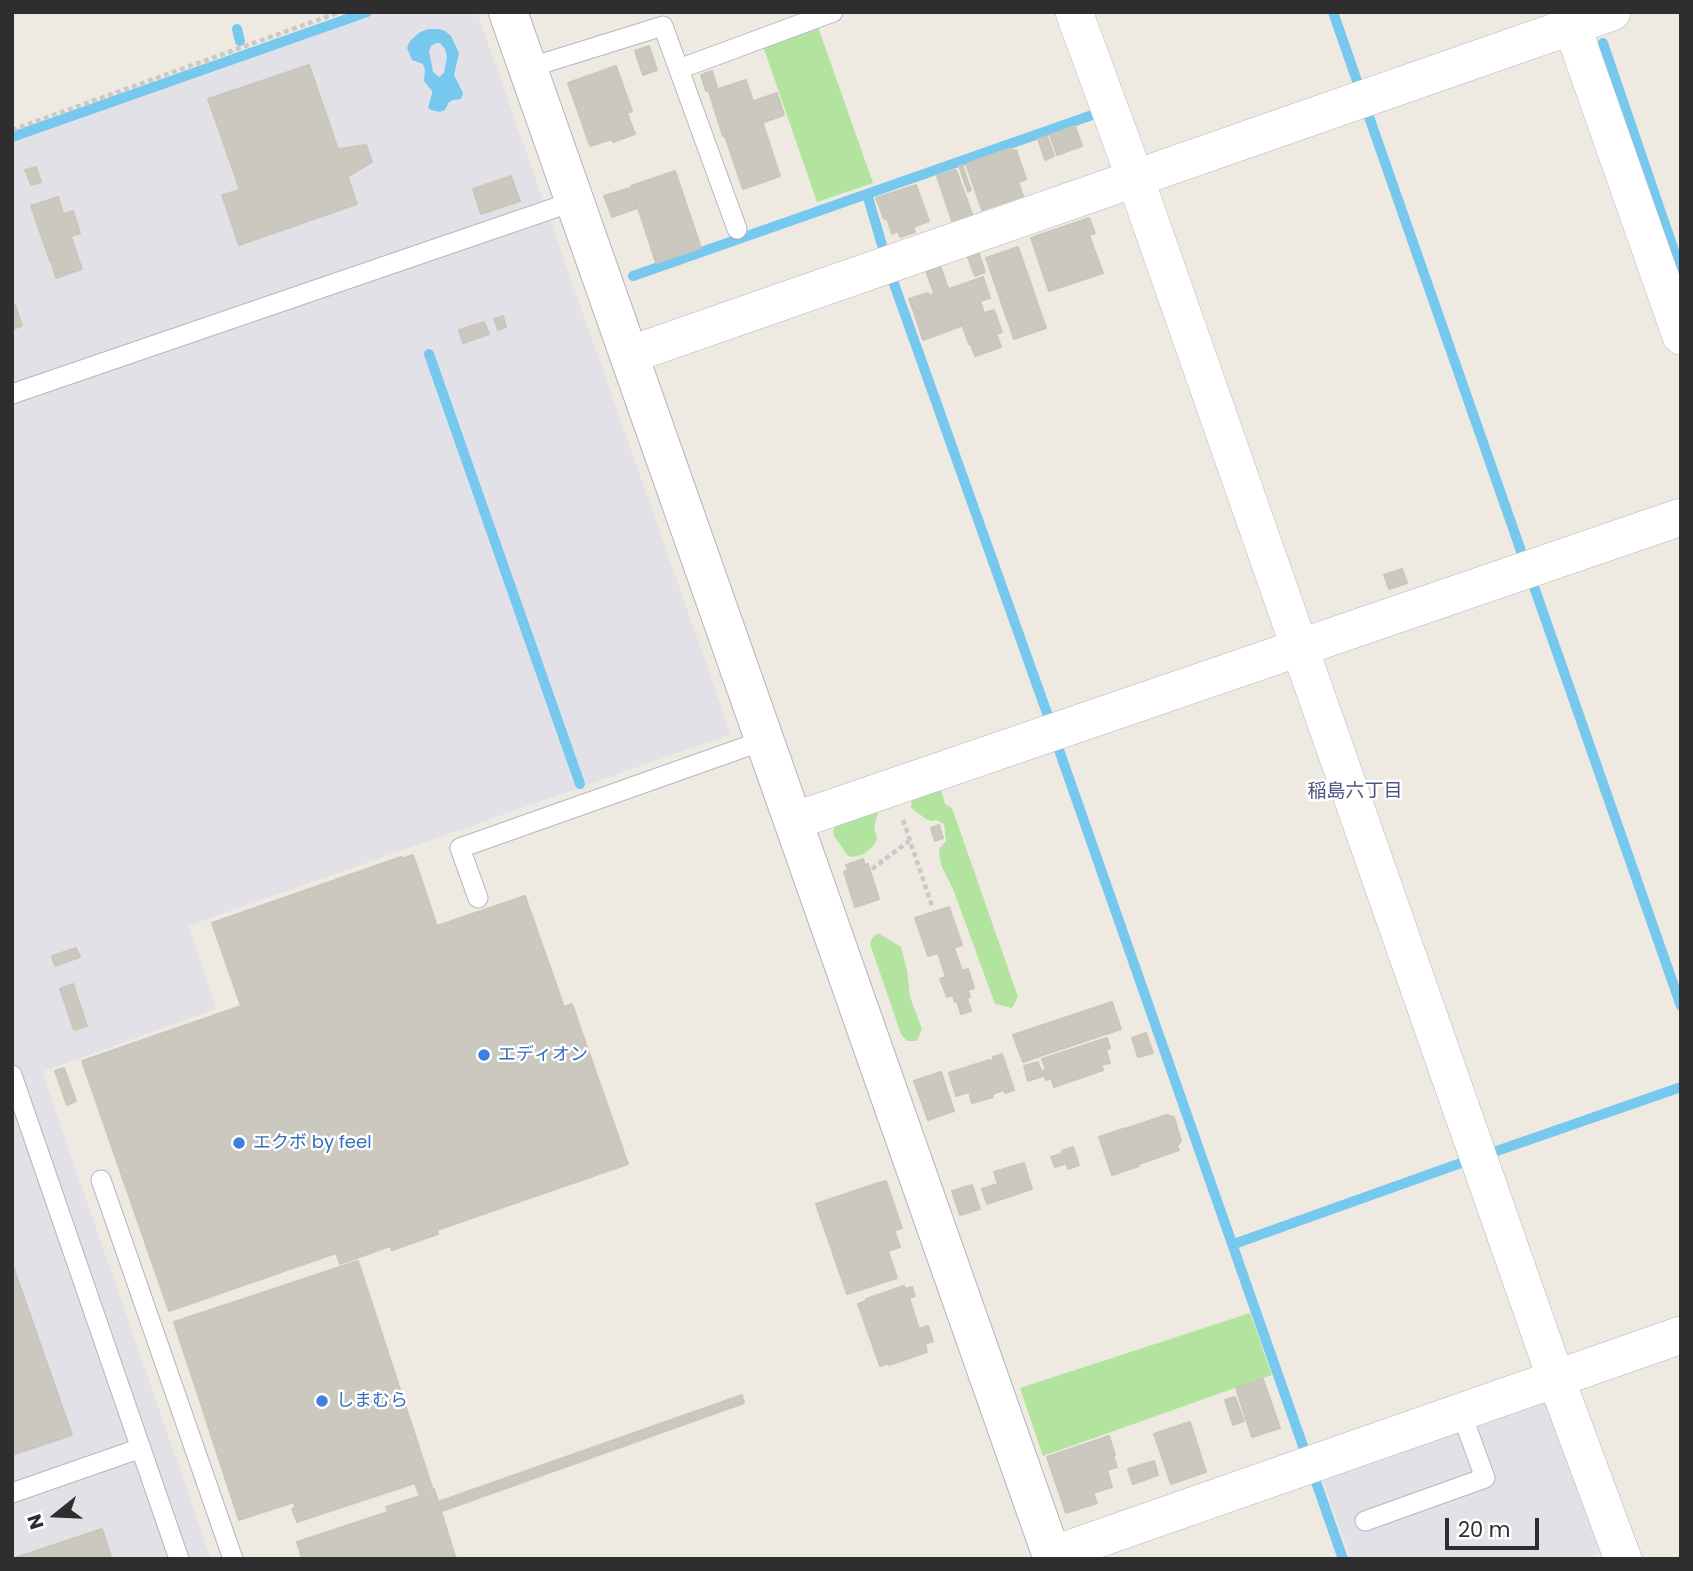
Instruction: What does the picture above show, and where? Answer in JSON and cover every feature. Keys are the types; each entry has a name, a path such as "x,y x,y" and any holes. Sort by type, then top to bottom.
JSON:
{"street":[{"path":"508,12 1053,1557 1681,1335"},
{"path":"1074,12 1135,178 1556,1379 1623,1559"},
{"path":"629,355 1135,178 1551,25 1612,12"},
{"path":"1551,25 1681,336"},
{"path":"794,821 1681,517"}],"lane":[{"path":"679,69 833,12"},
{"path":"528,68 663,26 737,229"},
{"path":"12,394 575,201"},
{"path":"478,898 460,848 765,740"},
{"path":"12,1075 179,1559"},
{"path":"101,1181 233,1559"},
{"path":"1365,1521 1485,1478 1461,1412"},
{"path":"12,1493 141,1448"}],"path":[{"path":"12,130 340,12"},
{"path":"892,788 933,909"},
{"path":"872,869 909,841"}],"shaded area":[{"path":"376,12 477,12 731,734 188,926 216,1009 42,1072 211,1559 12,1559 12,140"},
{"path":"1547,1401 1610,1549 1583,1559 1351,1559 1320,1473"}],"green space":[{"path":"818,27 873,183 817,202 763,46"},
{"path":"941,790 945,804 952,808 1018,997 1012,1008 995,1004 953,889 941,865 939,849 946,841 944,824 926,819 911,808 912,799"},
{"path":"878,813 874,827 877,838 875,844 864,854 848,856 834,836 833,830 838,824"},
{"path":"878,933 901,947 910,997 922,1029 917,1041 907,1041 901,1034 870,944"},
{"path":"1250,1313 1272,1375 1043,1456 1020,1388"}],"water":[{"path":"429,29 445,31 451,36 459,53 454,75 463,93 461,99 449,102 445,110 440,112 428,108 432,91 424,81 423,64 412,60 407,48 420,32","holes":["440,43 447,57 444,73 439,77 433,72 429,51 431,46"]}],"building":[{"path":"649,46 657,70 643,75 635,51"},
{"path":"309,65 357,204 239,245 222,195 240,190 208,99"},
{"path":"616,66 632,111 627,113 635,134 590,146 568,83"},
{"path":"712,71 717,87 706,91 701,75"},
{"path":"746,80 760,123 723,136 709,92"},
{"path":"777,93 784,115 761,123 754,101"},
{"path":"763,124 780,176 743,189 725,136"},
{"path":"1075,126 1082,146 1057,155 1050,135"},
{"path":"1047,136 1054,156 1045,160 1038,139"},
{"path":"366,145 372,162 349,176 339,149"},
{"path":"1011,148 1016,150 1026,179 1018,182 1023,196 982,210 966,164"},
{"path":"962,165 971,190 968,192 959,166"},
{"path":"36,167 41,182 31,185 25,170"},
{"path":"956,170 972,214 952,221 937,176"},
{"path":"675,171 701,248 656,263 631,186"},
{"path":"511,176 520,201 481,214 473,189"},
{"path":"916,185 929,221 913,227 915,232 900,237 898,231 892,234 876,198"},
{"path":"630,188 637,208 612,217 604,196"},
{"path":"58,197 76,252 50,261 31,206"},
{"path":"73,211 80,233 72,236 64,214"},
{"path":"1089,218 1095,233 1089,235 1103,273 1049,291 1031,238"},
{"path":"1018,247 1046,328 1014,339 986,258"},
{"path":"978,251 985,272 975,276 967,255"},
{"path":"76,252 82,269 56,278 51,261"},
{"path":"940,266 948,288 934,293 926,271"},
{"path":"983,277 990,298 980,301 984,313 994,310 1002,332 969,344 949,289"},
{"path":"947,289 950,298 933,304 929,296"},
{"path":"928,293 932,305 914,312 909,299"},
{"path":"951,299 961,326 923,340 914,312"},
{"path":"15,305 22,326 12,329 12,306"},
{"path":"503,316 506,327 498,330 494,319"},
{"path":"484,322 489,334 463,343 459,330"},
{"path":"997,336 1001,347 975,356 971,345"},
{"path":"1402,569 1407,583 1389,589 1384,575"},
{"path":"939,825 943,838 935,841 931,828"},
{"path":"413,855 437,926 525,896 564,1007 572,1004 628,1164 437,1230 438,1234 392,1250 390,1246 340,1264 336,1253 169,1311 82,1061 241,1006 212,923"},
{"path":"863,859 865,865 848,870 846,865"},
{"path":"868,864 879,899 855,907 844,872"},
{"path":"949,907 962,945 928,956 915,918"},
{"path":"76,948 80,957 55,966 52,956"},
{"path":"954,948 962,971 968,969 974,988 968,990 970,997 967,998 971,1011 961,1014 953,995 947,997 940,979 946,977 938,953"},
{"path":"73,984 87,1026 74,1030 60,989"},
{"path":"1112,1002 1121,1029 1052,1052 1043,1025"},
{"path":"1043,1025 1051,1052 1023,1062 1013,1035"},
{"path":"1146,1033 1153,1053 1138,1057 1132,1038"},
{"path":"1107,1038 1110,1048 1106,1050 1110,1063 1101,1065 1103,1070 1054,1087 1051,1078 1046,1080 1042,1071 1046,1070 1042,1059"},
{"path":"1002,1054 1014,1090 1005,1093 993,1057"},
{"path":"993,1060 1004,1090 992,1094 993,1097 972,1103 969,1092 956,1096 949,1073"},
{"path":"1038,1062 1043,1076 1028,1081 1024,1066"},
{"path":"64,1068 76,1101 67,1105 55,1071"},
{"path":"941,1072 954,1111 928,1120 914,1081"},
{"path":"1167,1115 1174,1117 1181,1141 1177,1146 1179,1150 1139,1164 1128,1128"},
{"path":"1126,1128 1139,1166 1112,1175 1099,1137"},
{"path":"1073,1147 1079,1165 1068,1169 1062,1151"},
{"path":"1061,1154 1064,1164 1055,1167 1051,1157"},
{"path":"1024,1163 1032,1189 987,1204 982,1189 998,1184 994,1172"},
{"path":"886,1181 902,1228 895,1230 878,1183"},
{"path":"878,1183 900,1247 888,1251 897,1278 847,1294 816,1204"},
{"path":"972,1185 980,1209 960,1215 952,1191"},
{"path":"358,1261 432,1487 418,1492 415,1483 297,1522 292,1509 295,1508 294,1502 239,1520 174,1322"},
{"path":"12,1263 72,1435 12,1455"},
{"path":"904,1286 905,1289 912,1287 915,1296 909,1298 919,1329 928,1326 933,1341 925,1344 927,1352 880,1366 858,1304"},
{"path":"1263,1379 1280,1428 1252,1437 1236,1388"},
{"path":"742,1395 744,1403 442,1511 438,1502"},
{"path":"1235,1397 1244,1421 1233,1425 1225,1400"},
{"path":"1190,1422 1206,1472 1171,1484 1154,1434"},
{"path":"1109,1436 1117,1467 1107,1470 1112,1487 1093,1493 1097,1503 1066,1513 1047,1457"},
{"path":"1154,1461 1158,1475 1133,1484 1128,1469"},
{"path":"434,1489 456,1559 302,1559 297,1542 388,1512 386,1507"},
{"path":"102,1529 112,1559 12,1559"}],"waterway":[{"path":"12,137 367,12"},
{"path":"1333,12 1357,81"},
{"path":"237,29 240,41"},
{"path":"1603,43 1681,271"},
{"path":"882,245 867,194 1098,113 1096,107"},
{"path":"1368,114 1521,551"},
{"path":"633,276 867,194"},
{"path":"893,281 1048,716"},
{"path":"429,354 580,784"},
{"path":"1532,581 1681,1006"},
{"path":"1058,747 1304,1449"},
{"path":"1491,1153 1681,1087"},
{"path":"1234,1244 1461,1163"},
{"path":"1315,1479 1343,1559"}],"place":[{"name":"エディオン","path":"484,1055"},
{"name":"エクボ by feel","path":"239,1143"},
{"name":"しまむら","path":"322,1401"}],"district":[{"name":"稲島六丁目","path":"1355,792"}]}
